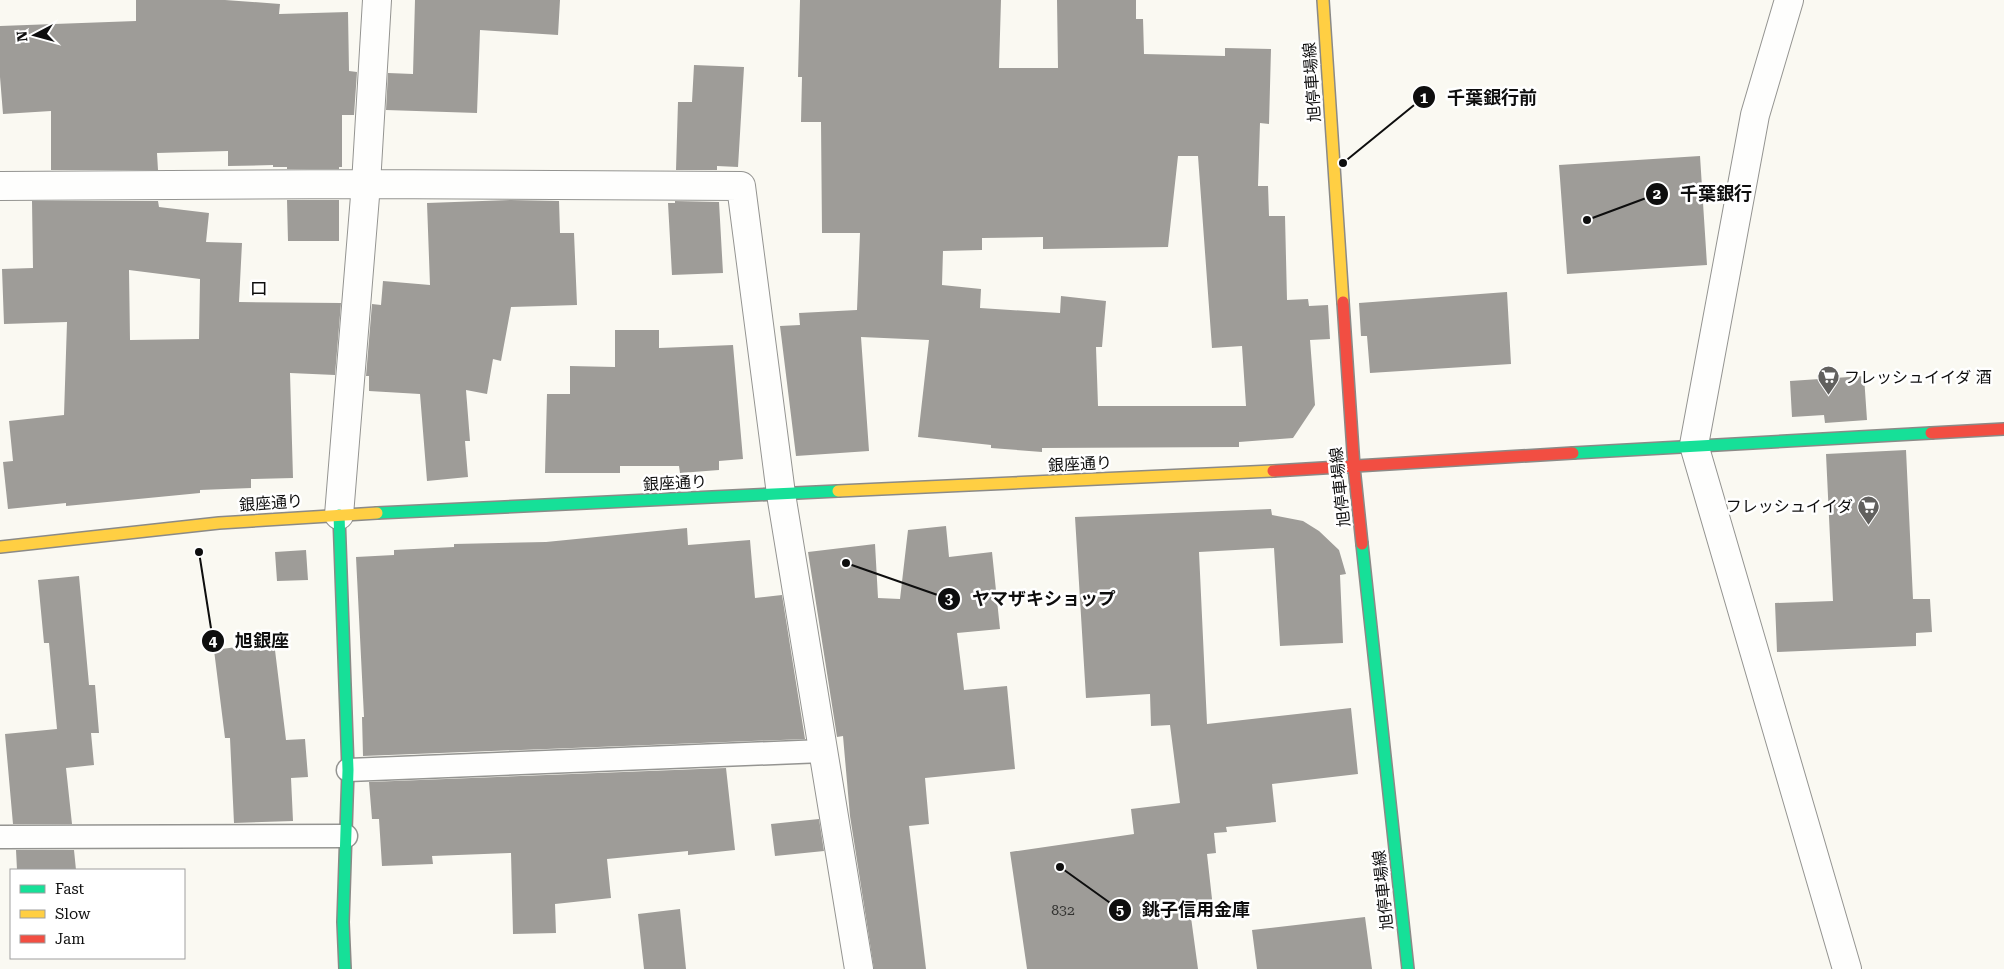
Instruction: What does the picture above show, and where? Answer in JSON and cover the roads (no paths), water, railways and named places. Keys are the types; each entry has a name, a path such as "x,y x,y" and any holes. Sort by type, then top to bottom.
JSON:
{"street":[{"path":"346,969 343,922 348,770 339,515 366,184 378,0"},
{"name":"旭停車場線","path":"1323,0 1354,467 1408,969"},
{"path":"1789,0 1755,115 1694,445 1847,969"},
{"path":"0,186 366,184 741,186 781,494 859,969"},
{"name":"銀座通り","path":"0,547 218,523 339,515 1354,467 1694,445 2004,428"}],"lane":[{"path":"348,770 823,751"},
{"path":"0,837 346,836"}],"place":[{"name":"千葉銀行前","path":"1343,163"},
{"name":"千葉銀行","path":"1587,220"},
{"name":"フレッシュイイダ 酒","path":"1828,396"},
{"name":"フレッシュイイダ","path":"1869,525"},
{"name":"旭銀座","path":"199,552"},
{"name":"ヤマザキショップ","path":"846,563"},
{"name":"銚子信用金庫","path":"1060,867"}],"district":[{"name":"ロ","path":"259,288"}]}
